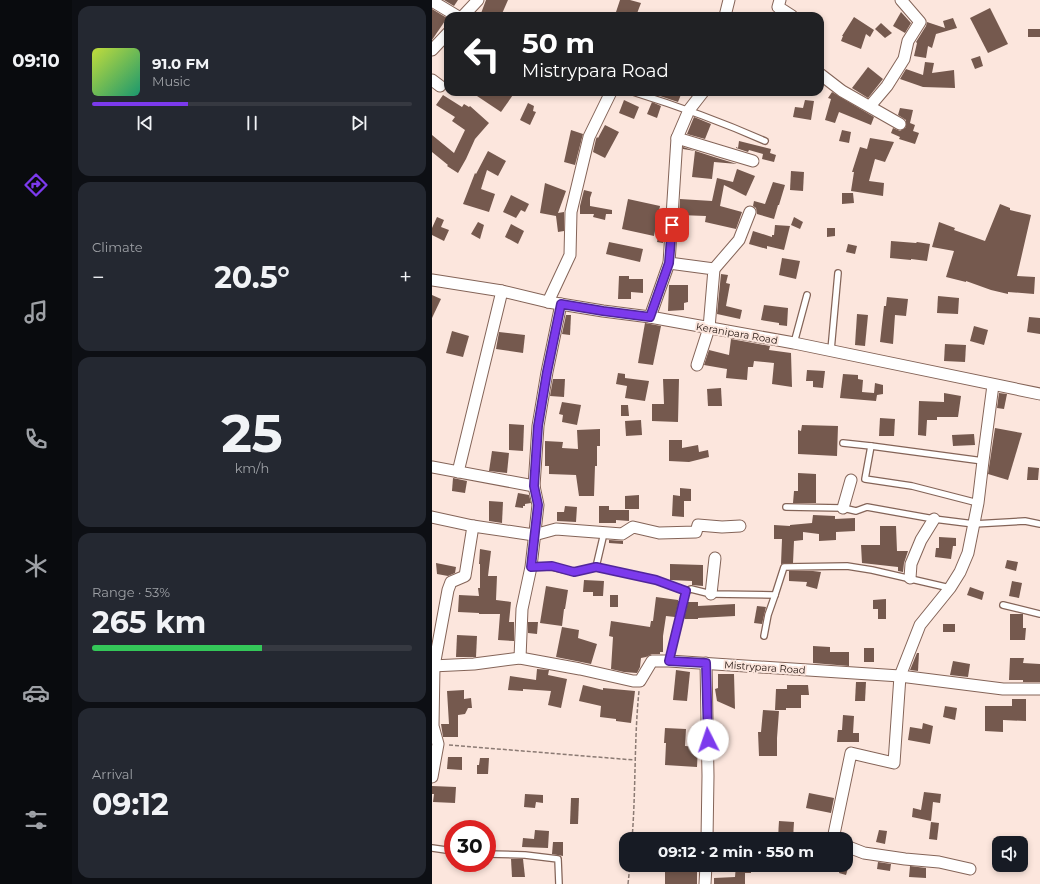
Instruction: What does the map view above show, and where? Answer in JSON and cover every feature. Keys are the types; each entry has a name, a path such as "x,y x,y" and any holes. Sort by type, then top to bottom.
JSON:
{"street":[{"path":"467,12 478,0"},
{"path":"726,12 729,0"},
{"path":"780,0 778,7 786,12"},
{"path":"870,106 887,86 904,59 908,41 920,22 901,0"},
{"path":"432,1 450,12"},
{"path":"432,50 444,36"},
{"path":"824,77 842,91 900,124"},
{"path":"548,302 570,255 571,212 588,137 609,96"},
{"path":"650,317 669,263 676,138 689,110 700,96"},
{"path":"676,138 753,161 716,150"},
{"path":"696,365 709,328 714,269 739,240 750,212"},
{"path":"669,263 714,269"},
{"name":"Keranipara Road","path":"432,280 502,291 548,302 650,317 794,343 1040,394"},
{"path":"458,472 502,291"},
{"path":"520,658 522,609 531,567 538,505 534,486 538,426 561,304"},
{"path":"834,832 850,753 894,763 900,676 920,625 950,588 960,572 968,553 978,503 982,461 993,385"},
{"path":"432,467 534,486"},
{"path":"843,508 851,480"},
{"path":"432,516 473,526 534,535 556,529 622,534 633,527 659,533 696,532 698,525 722,528 740,526"},
{"path":"910,578 911,564 934,519"},
{"path":"432,777 438,744 433,726 433,666 437,617 451,582 465,576 473,526"},
{"path":"711,594 715,558"},
{"path":"433,666 474,664 520,658 580,669 633,682 640,681"},
{"name":"Mistrypara Road","path":"640,681 652,661 669,661 900,676 1002,689 1040,689"},
{"path":"706,663 708,776 707,832"},
{"path":"853,849 864,853 939,862 970,869"},
{"path":"705,884 706,872"}],"lane":[{"path":"645,96 689,110 765,141"},
{"path":"831,350 838,273"},
{"path":"794,343 807,295"},
{"path":"843,443 982,461"},
{"path":"871,446 865,479 912,486 978,503"},
{"path":"786,507 843,508 856,511 867,507 934,519 974,524 1025,521 1040,524"},
{"path":"596,567 604,533"},
{"path":"531,567 552,566 574,572 596,567 656,580 686,591 691,589 711,594 775,595"},
{"path":"764,636 768,615 784,567 847,566 910,578 950,588"},
{"path":"669,661 686,591"},
{"path":"1003,605 1040,614"},
{"path":"432,848 444,850"},
{"path":"496,854 525,855 558,859 559,884"}],"path":[{"path":"633,832 635,806 634,760 640,681"},
{"path":"438,744 634,760"},
{"path":"628,884 629,872"}],"building":[{"path":"444,0 458,0 454,6"},
{"path":"486,0 508,0 503,12 482,12"},
{"path":"620,0 630,0 641,3 638,12 616,12"},
{"path":"990,8 1008,44 988,53 970,18"},
{"path":"432,9 444,16 444,22 432,40"},
{"path":"901,12 911,23 905,33 893,26"},
{"path":"854,17 874,30 870,37 866,34 861,49 841,41 842,36"},
{"path":"953,18 957,28 936,34 932,48 928,46 926,58 914,56 916,42 927,22 945,28 943,21"},
{"path":"881,23 892,33 885,38 875,29"},
{"path":"1028,29 1040,29 1040,37 1028,37"},
{"path":"980,56 983,66 975,69 971,59"},
{"path":"925,62 934,63 932,73 954,70 955,88 923,87 900,79 906,69 923,75"},
{"path":"868,67 883,79 868,98 852,88"},
{"path":"832,92 874,117 871,125 839,112 835,123 825,120 831,99 828,98"},
{"path":"443,95 462,107 464,104 469,107 470,106 489,123 475,139 458,173 447,166 448,165 432,152 432,135 454,153 465,130 452,121 455,117 436,105"},
{"path":"477,96 512,96 501,112"},
{"path":"660,96 680,96 678,102"},
{"path":"624,100 639,107 634,119 619,113"},
{"path":"805,100 814,101 811,120 793,117 795,107 803,108"},
{"path":"652,102 661,106 657,118 647,114"},
{"path":"528,103 534,106 533,111 536,112 530,125 520,120"},
{"path":"900,108 913,110 910,123 915,125 913,131 919,133 915,144 899,139 900,137 891,133 893,128 900,131 906,127 906,120 898,115"},
{"path":"694,117 711,124 705,139 687,134"},
{"path":"605,125 619,132 605,158 593,152 596,139"},
{"path":"571,130 583,134 575,165 564,162"},
{"path":"842,130 851,132 849,143 839,141"},
{"path":"870,138 894,142 885,162 875,159 869,181 884,183 883,196 851,191 854,172 852,172 860,147 867,149"},
{"path":"739,141 771,149 770,153 776,155 774,162 762,159 763,154 749,150 748,152 736,148 738,148"},
{"path":"683,147 737,164 714,162 712,179 692,177 695,151 683,149"},
{"path":"488,151 506,161 498,176 487,170 481,189 495,194 489,212 463,204 475,173 476,174"},
{"path":"737,169 755,176 746,196 724,185 720,206 742,212 736,229 705,222 706,216 679,215 680,199 712,201 717,178 733,182"},
{"path":"791,171 804,172 803,191 790,190"},
{"path":"773,182 785,185 774,219 757,214 756,208 753,206 754,201 765,204"},
{"path":"545,183 566,191 558,213 564,212 564,231 558,232 556,216 540,213"},
{"path":"584,190 592,192 590,206 612,210 612,214 606,214 605,220 593,217 594,214 580,214 580,206"},
{"path":"842,193 853,193 854,203 842,204"},
{"path":"511,195 529,204 525,212 521,210 516,218 503,212"},
{"path":"628,199 660,206 654,236 622,229"},
{"path":"1000,204 1010,208 1010,210 1031,215 1017,276 1035,277 1034,294 1008,292 1008,294 991,290 966,281 946,277 954,251 932,247 939,222 955,228 954,230 985,241"},
{"path":"437,217 444,220 441,227 449,230 444,241 432,235 432,228"},
{"path":"794,217 803,222 800,229 791,225"},
{"path":"478,222 484,225 480,239 471,234"},
{"path":"511,224 524,231 518,244 505,237"},
{"path":"775,225 790,226 784,250 767,246 767,249 749,244 753,231 772,237 772,235 774,235"},
{"path":"827,228 835,228 835,236 827,237"},
{"path":"659,234 664,235 663,243 657,242"},
{"path":"891,241 930,244 927,261 890,258"},
{"path":"609,242 643,249 640,262 606,254"},
{"path":"848,244 857,246 855,254 846,252"},
{"path":"782,258 800,261 796,279 779,275"},
{"path":"721,274 728,275 726,283 730,284 726,306 742,310 740,319 717,314"},
{"path":"619,276 629,276 629,279 643,279 643,293 631,292 631,299 618,299"},
{"path":"669,285 688,285 688,302 684,303 684,310 668,311"},
{"path":"432,295 441,299 432,318"},
{"path":"938,296 959,298 958,314 937,313"},
{"path":"887,297 908,299 906,316 895,315 893,344 880,342 884,306 886,306"},
{"path":"764,305 788,308 787,326 761,320"},
{"path":"857,314 868,315 865,346 855,345"},
{"path":"566,315 571,315 570,335 562,334"},
{"path":"1029,317 1040,318 1040,334 1027,332"},
{"path":"645,323 661,326 653,365 638,363"},
{"path":"974,326 988,330 984,345 970,341"},
{"path":"452,331 469,336 463,357 446,353"},
{"path":"499,332 525,335 523,353 496,349"},
{"path":"731,339 770,346 769,350 791,353 792,387 772,384 774,363 754,361 753,367 748,367 747,380 726,378 727,369 704,365 709,350 729,355"},
{"path":"945,344 966,345 965,362 944,361"},
{"path":"807,370 825,371 823,388 813,387 813,381 806,381"},
{"path":"618,373 625,374 625,378 649,381 645,401 625,398 627,386 616,384"},
{"path":"843,374 858,375 858,379 863,380 862,392 874,393 875,383 883,385 883,394 877,395 876,401 840,398"},
{"path":"553,379 565,379 564,397 550,396"},
{"path":"663,379 679,379 678,422 652,421 652,404 664,404"},
{"path":"721,388 722,406 708,406 707,389"},
{"path":"944,393 961,396 958,417 937,417 937,420 927,420 926,436 918,435 919,401 944,402"},
{"path":"999,393 1007,394 1004,409 997,408"},
{"path":"562,402 581,405 577,425 562,422 563,415 559,414"},
{"path":"621,405 628,405 629,416 621,416"},
{"path":"880,418 895,419 894,436 879,436"},
{"path":"641,420 642,435 626,436 625,421"},
{"path":"509,424 524,425 523,451 509,450"},
{"path":"802,425 838,426 837,456 798,454 798,430 801,431"},
{"path":"995,428 1022,433 1008,480 988,474"},
{"path":"600,429 600,446 597,446 597,466 595,466 594,496 579,496 576,475 549,474 549,466 545,466 545,441 563,442 562,448 578,449 577,430"},
{"path":"974,434 975,445 953,446 952,435"},
{"path":"669,440 682,440 682,448 698,445 699,452 708,450 709,457 689,462 669,461"},
{"path":"492,451 509,453 507,473 489,471"},
{"path":"1028,467 1039,468 1038,480 1027,480"},
{"path":"798,473 816,474 816,503 793,503 794,491 798,491"},
{"path":"453,478 467,481 465,493 452,491"},
{"path":"680,488 691,489 691,501 684,501 684,517 672,516 673,495 680,496"},
{"path":"518,493 529,495 531,503 525,504 523,508 515,507"},
{"path":"639,495 639,509 625,509 625,496"},
{"path":"489,501 503,502 502,523 489,521"},
{"path":"565,506 577,507 576,522 557,521 557,512 564,512"},
{"path":"599,506 609,506 609,510 629,510 629,521 616,520 616,523 599,523"},
{"path":"813,515 835,516 835,519 855,518 855,531 836,532 836,540 819,541 819,534 803,532 803,540 794,541 793,563 781,564 782,539 774,539 774,525 790,526 812,523"},
{"path":"880,526 896,526 897,551 908,551 903,572 898,571 898,567 862,563 861,545 880,545"},
{"path":"939,537 956,538 956,546 953,546 951,559 935,557 936,548 939,548"},
{"path":"609,540 623,541 623,544 609,543"},
{"path":"480,549 491,551 488,576 497,576 496,600 511,602 509,622 514,622 514,641 498,640 500,614 458,612 459,595 479,596"},
{"path":"1007,560 1018,562 1016,571 1005,568"},
{"path":"436,563 456,567 455,573 448,576 437,574"},
{"path":"670,564 703,565 703,586 692,585 692,581 670,580"},
{"path":"789,571 821,572 817,589 806,586 807,582 789,581"},
{"path":"584,580 604,581 603,596 593,596 593,592 583,592"},
{"path":"1012,581 1022,583 1019,598 1009,596"},
{"path":"546,586 568,590 562,626 540,623"},
{"path":"970,587 984,592 982,600 967,595"},
{"path":"610,595 618,595 618,607 610,607"},
{"path":"656,597 679,601 675,617 666,616 663,636 663,652 641,658 640,667 637,673 611,669 613,637 609,636 611,621 650,627 651,621 653,621"},
{"path":"886,599 886,619 878,619 878,609 873,609 873,600"},
{"path":"688,602 698,602 698,606 735,604 735,616 685,619"},
{"path":"757,606 766,607 762,624 754,623"},
{"path":"1010,614 1023,614 1023,628 1026,628 1025,640 1010,640"},
{"path":"528,622 538,622 537,634 528,633"},
{"path":"943,624 955,624 955,632 943,632"},
{"path":"562,627 579,630 578,638 597,644 591,664 556,657"},
{"path":"457,635 477,636 476,657 456,657"},
{"path":"813,646 830,647 830,652 849,652 849,666 813,663"},
{"path":"864,648 874,648 874,662 864,662"},
{"path":"917,653 919,653 918,671 910,670"},
{"path":"1010,658 1024,658 1023,663 1040,664 1040,682 1009,680"},
{"path":"953,661 970,664 968,677 950,675"},
{"path":"537,669 549,670 548,675 567,679 561,708 548,705 551,691 523,689 523,691 508,690 510,676 536,680"},
{"path":"676,670 690,672 687,701 673,700"},
{"path":"718,674 734,674 735,709 717,701 715,689 718,688"},
{"path":"856,682 866,682 865,701 855,701"},
{"path":"583,685 603,690 603,688 635,691 631,723 600,717 601,706 579,701"},
{"path":"787,685 808,685 809,695 801,695 801,708 775,710 776,689 787,689"},
{"path":"464,690 464,699 471,698 472,708 468,708 465,714 458,715 458,737 443,737 441,724 449,724 447,691"},
{"path":"1012,699 1026,699 1026,721 1003,720 1003,732 985,731 985,706 1012,706"},
{"path":"945,706 957,708 955,720 943,717"},
{"path":"763,710 779,711 777,756 759,756 758,732 761,732"},
{"path":"843,715 854,716 853,733 859,733 859,742 837,742 838,730 842,730"},
{"path":"923,723 933,726 930,744 908,740 910,727 922,729"},
{"path":"665,728 686,729 685,746 698,747 697,767 665,765"},
{"path":"448,757 462,757 462,770 447,769"},
{"path":"480,758 489,758 488,774 477,774 477,765 479,765"},
{"path":"432,786 456,787 455,803 433,802 434,794 432,794"},
{"path":"924,792 941,794 940,803 933,802 931,821 912,817 913,808 921,810"},
{"path":"809,793 834,798 831,813 806,808"},
{"path":"525,794 543,795 543,803 536,802 535,808 524,807"},
{"path":"571,798 579,798 578,824 570,824"},
{"path":"779,821 794,822 793,832 778,832"},
{"path":"931,822 939,823 937,840 929,839"},
{"path":"535,830 549,831 548,848 522,847 523,838 534,839"},
{"path":"879,830 887,831 885,844 876,842"},
{"path":"553,842 563,842 563,856 552,854"},
{"path":"511,859 523,859 525,877 512,877"},
{"path":"878,862 891,864 890,871 877,869"},
{"path":"910,866 926,868 926,878 909,877"},
{"path":"665,872 697,872 697,884 665,884"},
{"path":"735,872 751,872 745,873 745,884 714,884 714,878 735,877"},
{"path":"839,872 847,872 846,875"}],"route":[{"path":"672,225 669,263 650,317 561,304 538,426 534,486 538,505 531,567 552,566 574,572 596,567 656,580 686,591 669,661 706,663 706,719 708,740"}]}
